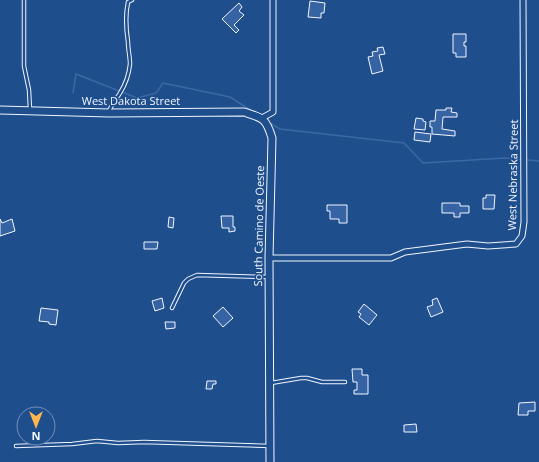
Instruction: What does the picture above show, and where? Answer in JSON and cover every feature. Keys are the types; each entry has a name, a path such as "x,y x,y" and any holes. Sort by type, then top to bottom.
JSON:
{"street":[{"path":"262,118 273,112 273,0"},
{"name":"West Nebraska Street","path":"269,258 391,258 405,252 467,244 488,246 516,244 522,236 524,222 523,0"},
{"name":"West Dakota Street","path":"0,110 109,113 244,112 262,118"},
{"name":"South Camino de Oeste","path":"262,118 268,126 272,138 269,258 270,462"}],"lane":[{"path":"24,0 24,66 29,90 30,110"},
{"path":"109,113 111,104 124,85 128,72 130,62 126,13 128,2 132,0"},
{"path":"172,308 184,284 188,279 197,276 269,277"},
{"path":"270,383 301,378 322,382 345,382"},
{"path":"56,445 97,441 118,443 144,442 270,446"}],"building":[{"path":"310,1 325,3 324,13 321,13 321,18 308,17"},
{"path":"239,3 242,7 239,11 244,15 234,25 239,30 236,33 222,19"},
{"path":"453,34 466,34 466,42 464,42 464,46 466,46 466,57 456,57 456,53 453,53"},
{"path":"383,47 385,54 379,55 383,71 372,74 368,57 373,56 372,52 378,51 377,48"},
{"path":"446,108 452,108 451,112 457,113 457,117 443,117 442,129 455,131 455,136 432,134 430,121 435,121 436,110 446,110"},
{"path":"416,118 423,119 423,121 426,122 425,130 414,129"},
{"path":"415,132 431,134 430,142 414,140"},
{"path":"486,195 495,195 494,209 483,209 483,198 486,198"},
{"path":"442,203 460,203 460,206 469,206 469,213 460,213 460,217 454,217 454,213 442,213"},
{"path":"327,205 347,205 347,223 339,223 339,219 330,219 330,211 327,211"},
{"path":"221,216 233,216 233,227 235,227 235,231 229,232 229,228 222,228"},
{"path":"169,217 174,218 173,228 168,227"},
{"path":"0,219 2,223 12,219 15,231 0,236"},
{"path":"144,242 158,242 157,249 144,249"},
{"path":"162,298 164,308 155,311 152,301"},
{"path":"437,298 443,312 431,317 427,307 433,305 432,300"},
{"path":"364,304 377,315 369,325 359,317 361,314 358,312"},
{"path":"223,307 233,318 223,327 213,316"},
{"path":"41,308 58,310 56,325 49,324 49,322 39,321"},
{"path":"165,322 175,322 175,328 166,329"},
{"path":"352,369 362,369 362,375 368,375 368,394 354,394 354,390 357,390 357,382 353,382"},
{"path":"207,381 216,381 216,384 213,384 212,389 206,389"},
{"path":"535,402 535,411 528,411 528,415 518,415 519,403"},
{"path":"416,424 417,432 404,432 404,425"}],"waterway":[{"path":"73,93 76,74 137,98 156,93 163,83 230,97 252,111"},
{"path":"268,122 280,129 404,143 423,163 505,158 539,161"}]}
